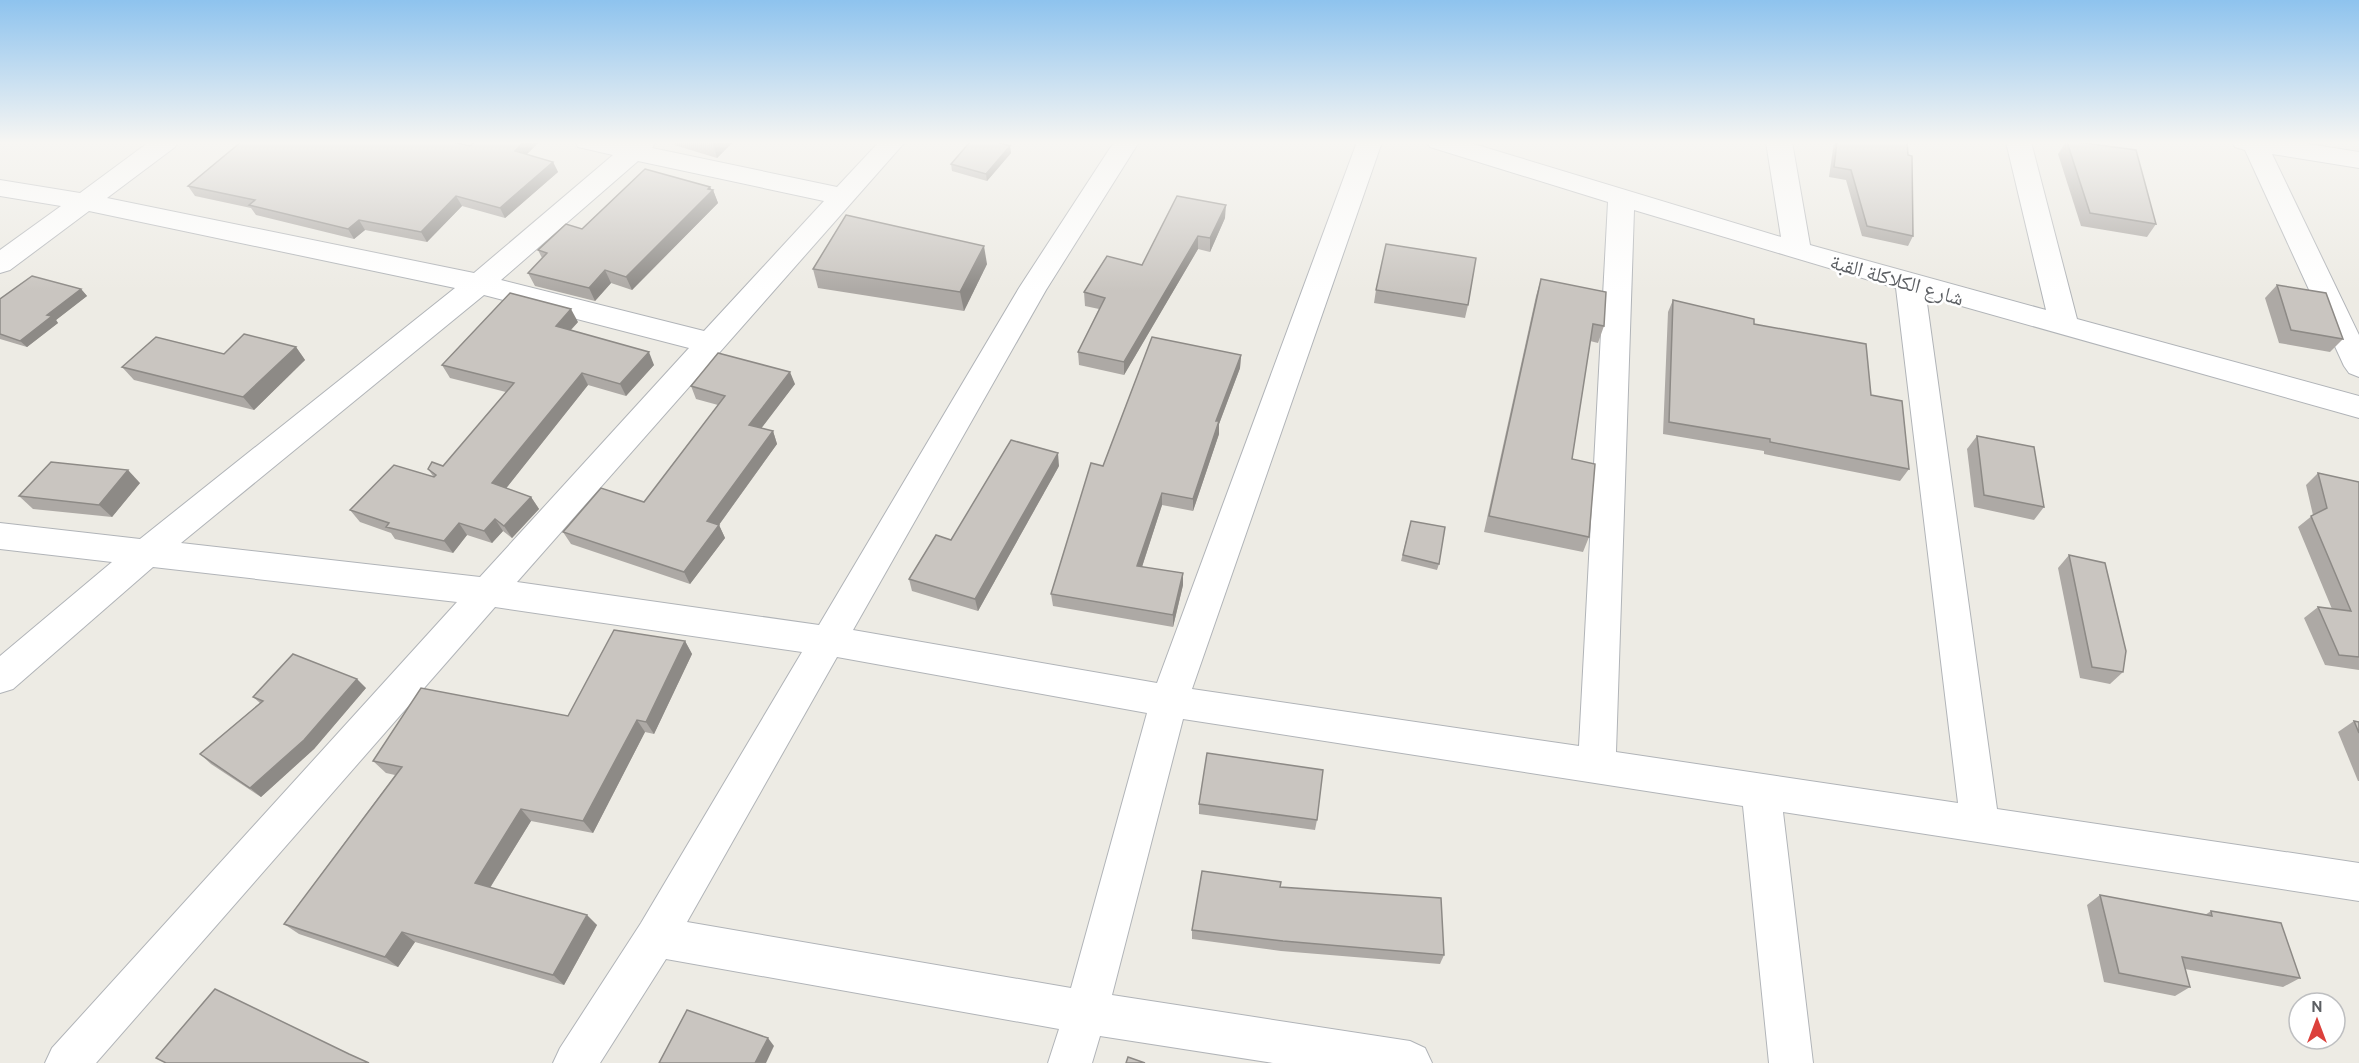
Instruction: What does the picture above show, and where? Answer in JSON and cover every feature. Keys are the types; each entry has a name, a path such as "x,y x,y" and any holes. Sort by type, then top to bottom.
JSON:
{"street":[{"path":"22,192 86,202 479,284 710,344"},
{"path":"0,264 100,192"},
{"path":"0,678 145,554 479,284 586,192"},
{"path":"821,192 843,197"},
{"path":"67,1063 848,192"},
{"path":"575,1063 656,936 1033,288 1095,192"},
{"path":"1070,1063 1086,1012 1169,701 1352,192"},
{"name":"شارع الكلاكلة القبة","path":"1595,192 1910,284 2359,407"},
{"path":"1787,192 1797,251"},
{"path":"2031,192 2065,327"},
{"path":"2275,192 2359,366"},
{"path":"1597,766 1621,200"},
{"path":"1910,284 1980,824"},
{"path":"0,536 487,592 828,641 1169,701 2359,882"},
{"path":"1761,791 1791,1063"},
{"path":"656,936 1086,1012 1410,1063"}],"building":[{"path":"215,192 519,192 500,208 456,196 421,232 359,220 348,229 249,205 255,200"},
{"path":"621,192 711,192 626,277 605,270 589,288 528,273 547,253 538,250 566,224 582,229"},
{"path":"1857,192 1912,192 1913,236 1867,226"},
{"path":"2083,192 2147,192 2156,224 2090,213"},
{"path":"1177,196 1226,205 1210,238 1198,236 1124,362 1078,352 1105,298 1084,292 1107,256 1142,265"},
{"path":"846,215 984,246 960,292 813,269"},
{"path":"1386,244 1476,258 1468,305 1376,290"},
{"path":"32,276 81,289 47,315 52,316 20,341 0,334 0,299"},
{"path":"1541,279 1606,292 1604,326 1593,324 1572,459 1595,464 1589,537 1489,516"},
{"path":"2277,285 2326,293 2343,339 2291,330"},
{"path":"510,293 571,309 556,326 649,352 620,384 582,373 492,483 531,497 504,526 495,519 484,531 459,523 444,541 386,527 389,523 350,510 394,465 434,477 436,475 428,469 432,462 443,466 514,383 442,365"},
{"path":"1673,300 1754,319 1754,324 1866,344 1871,395 1902,401 1909,469 1770,442 1770,439 1669,422"},
{"path":"244,334 296,347 243,397 122,367 156,337 224,354"},
{"path":"1152,337 1241,355 1216,421 1219,421 1193,499 1162,493 1137,566 1183,573 1173,615 1051,594 1091,463 1103,466"},
{"path":"718,353 790,372 749,425 773,431 707,521 719,525 684,572 563,532 601,488 644,502 725,396 691,386"},
{"path":"1977,436 2034,447 2044,507 1984,495"},
{"path":"1011,440 1058,453 975,599 909,579 936,535 951,540"},
{"path":"51,462 128,470 99,505 19,496"},
{"path":"2318,473 2359,482 2359,657 2339,655 2318,607 2351,611 2311,516 2327,508"},
{"path":"1411,521 1445,527 1439,564 1403,555"},
{"path":"2069,555 2105,563 2126,651 2123,672 2092,667"},
{"path":"614,630 685,641 646,722 637,720 583,821 521,809 475,883 587,915 553,975 402,932 385,957 284,924 402,767 373,761 421,688 568,716"},
{"path":"293,654 357,679 304,740 250,788 200,754 263,701 253,697"},
{"path":"2354,721 2359,722 2359,733"},
{"path":"1207,753 1323,770 1317,820 1199,804"},
{"path":"1202,871 1281,882 1280,887 1441,898 1444,955 1283,941 1192,930"},
{"path":"2100,895 2212,916 2211,911 2281,923 2300,978 2182,957 2190,987 2119,973"},
{"path":"215,989 369,1063 166,1063 156,1058"},
{"path":"687,1010 768,1038 755,1063 659,1063"},
{"path":"1128,1057 1145,1063 1126,1063"}]}
